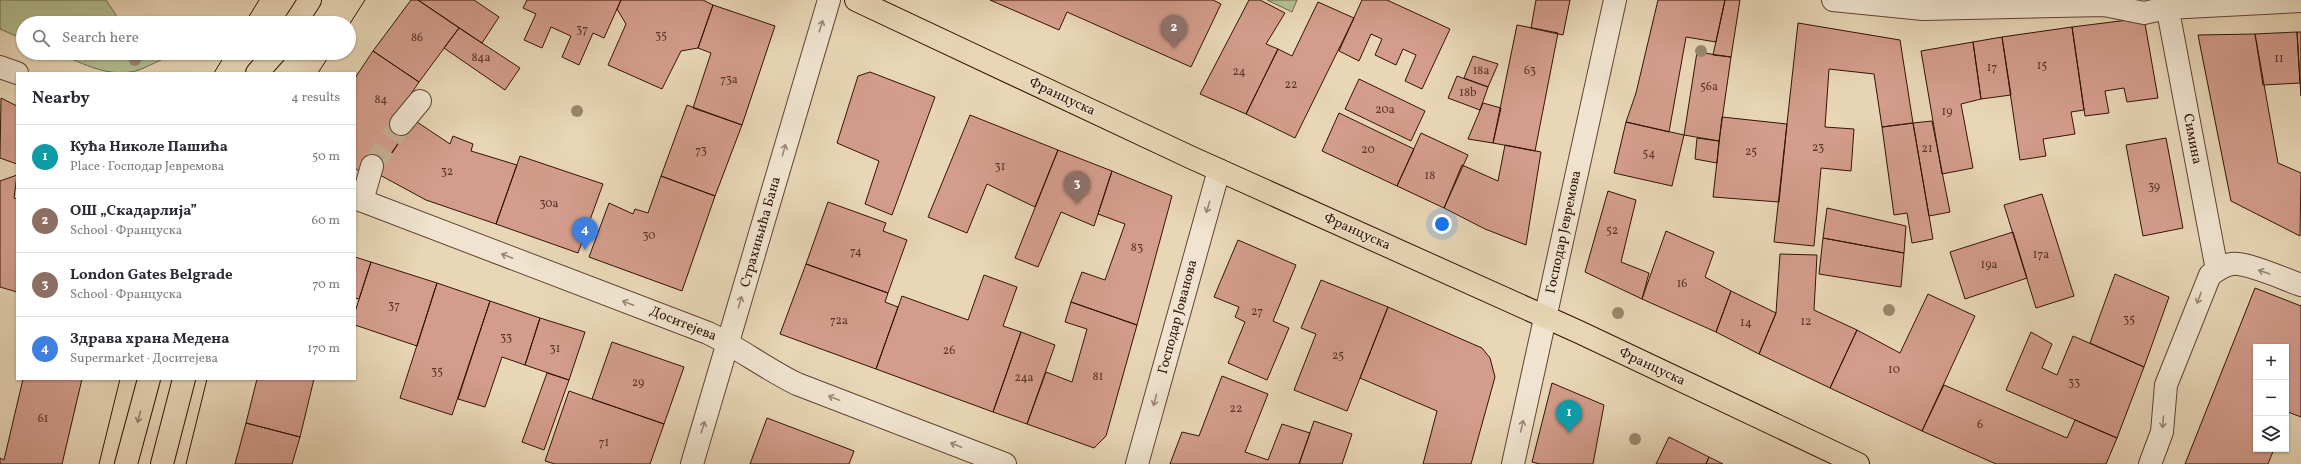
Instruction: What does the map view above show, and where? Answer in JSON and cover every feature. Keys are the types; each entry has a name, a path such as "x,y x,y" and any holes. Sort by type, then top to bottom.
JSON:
{"main road":[{"path":"299,16 310,0"},
{"name":"Француска","path":"856,0 1219,170 1546,317 1858,464"},
{"path":"258,72 273,61"},
{"path":"126,464 148,380"},
{"path":"162,464 184,380"}],"street":[{"name":"Страхињића Бана","path":"692,464 829,0"},
{"name":"Господар Јевремова","path":"1513,464 1615,0"},
{"path":"1833,0 1923,8 2104,5 2144,13 2167,4 2301,1"},
{"name":"Симина","path":"2167,4 2219,269"},
{"path":"0,67 16,73"},
{"path":"401,124 420,101"},
{"path":"359,199 372,166"},
{"name":"Господар Јованова","path":"1137,464 1219,170"},
{"name":"Доситејева","path":"359,199 708,333 728,343 766,369 797,384 1005,464"},
{"path":"2150,464 2162,432 2166,385 2204,286 2210,275 2219,269 2233,264 2246,266 2301,285"}],"green space":[{"path":"0,0 106,0 117,16 16,16 16,36 0,29"},
{"path":"1267,0 1297,0 1292,12"},
{"path":"74,60 161,60 139,70 128,72 112,72 87,66"}],"building":[{"path":"411,0 418,0 459,28 419,82 373,51"},
{"path":"418,0 474,0 499,17 482,43"},
{"path":"527,0 621,0 604,38 593,33 579,65 562,57 571,36 551,27 542,48 524,40 536,14 523,8"},
{"path":"621,0 703,0 713,5 698,48 681,51 662,89 608,65 626,24 617,9"},
{"path":"990,0 1213,0 1221,4 1191,67 1067,12 1059,30"},
{"path":"1249,0 1260,0 1285,13 1266,44 1278,49 1246,114 1200,94"},
{"path":"1362,0 1387,0 1450,29 1422,89 1405,81 1416,55 1403,49 1396,65 1375,55 1382,39 1371,34 1359,61 1339,51"},
{"path":"1536,0 1570,0 1563,35 1531,28"},
{"path":"1658,0 1725,0 1716,42 1686,37 1669,132 1626,122 1636,93"},
{"path":"1725,0 1740,0 1731,57 1713,55"},
{"path":"1318,2 1354,18 1295,138 1246,114 1278,49 1292,56"},
{"path":"713,5 775,26 742,125 693,108 711,53 698,48"},
{"path":"2144,18 2158,98 2127,102 2124,88 2105,91 2109,113 2085,116 2072,27"},
{"path":"1798,23 1900,40 1913,123 1882,127 1874,74 1829,69 1825,127 1854,129 1851,171 1821,168 1814,246 1774,242"},
{"path":"1517,25 1558,33 1535,151 1493,143"},
{"path":"2072,27 2084,110 2071,112 2075,134 2043,139 2046,156 2020,160 2002,37"},
{"path":"459,28 520,68 505,90 444,48"},
{"path":"2297,32 2301,32 2301,96 2300,83"},
{"path":"2297,32 2300,83 2263,85 2255,34"},
{"path":"2255,34 2278,163 2301,173 2300,236 2231,201 2198,35"},
{"path":"2002,37 2011,95 1981,99 1973,42"},
{"path":"1973,42 1981,99 1961,104 1973,168 1942,174 1921,51"},
{"path":"373,51 419,82 394,119 408,129 379,171 360,172 356,169 356,76"},
{"path":"1697,52 1731,57 1719,141 1684,135"},
{"path":"1473,56 1498,64 1488,87 1464,78"},
{"path":"870,72 935,97 892,215 865,204 879,161 837,143 858,76"},
{"path":"1457,76 1488,87 1480,110 1448,98"},
{"path":"1359,79 1425,111 1411,141 1345,109"},
{"path":"1,98 16,106 16,164 0,158"},
{"path":"1483,103 1501,108 1493,143 1468,139"},
{"path":"687,105 742,125 715,196 661,176"},
{"path":"1339,113 1414,149 1397,186 1322,151"},
{"path":"970,115 1058,150 1035,207 987,184 967,233 928,217"},
{"path":"1722,117 1787,124 1779,202 1713,197"},
{"path":"414,120 450,144 453,136 473,144 471,151 517,165 496,224 426,200 378,174"},
{"path":"1932,121 1950,212 1929,216 1913,123"},
{"path":"1626,122 1684,135 1672,186 1614,173"},
{"path":"1913,123 1933,239 1912,243 1907,213 1894,215 1882,127"},
{"path":"1421,133 1468,155 1444,208 1397,186"},
{"path":"1697,138 1719,141 1717,163 1695,159"},
{"path":"2166,138 2183,228 2143,236 2126,145"},
{"path":"1505,145 1541,152 1526,245 1485,229 1444,208 1462,165 1498,181"},
{"path":"1058,150 1112,171 1094,226 1061,212 1038,267 1015,258"},
{"path":"520,156 603,184 578,253 496,224"},
{"path":"1112,171 1172,196 1137,325 1071,302 1082,272 1105,280 1125,224 1098,214"},
{"path":"16,175 14,198 16,199 16,292 0,287 0,181"},
{"path":"661,176 715,196 682,291 589,257 609,203 633,214 635,209 648,213"},
{"path":"1608,191 1636,200 1621,262 1649,273 1642,299 1585,272"},
{"path":"2042,194 2074,296 2036,308 2004,205"},
{"path":"828,202 886,223 883,231 907,240 888,293 806,264"},
{"path":"1827,208 1906,226 1904,253 1823,238"},
{"path":"1666,231 1714,252 1705,277 1731,291 1716,332 1642,299"},
{"path":"2013,232 2027,278 1965,299 1950,252"},
{"path":"1823,238 1904,253 1901,287 1819,274"},
{"path":"1238,240 1296,265 1273,321 1289,328 1267,380 1228,363 1245,322 1235,317 1239,307 1214,297"},
{"path":"1780,254 1817,255 1814,310 1857,330 1830,388 1759,354 1776,313"},
{"path":"356,257 371,262 359,299 356,298"},
{"path":"371,262 437,283 417,346 356,325 356,309"},
{"path":"806,264 888,293 885,302 898,307 876,369 780,334"},
{"path":"2115,274 2169,297 2144,367 2090,343"},
{"path":"984,275 1017,287 1003,326 1021,332 993,412 876,369 902,296 968,320"},
{"path":"1321,280 1388,307 1347,411 1294,390 1316,334 1301,328"},
{"path":"437,283 490,301 452,415 400,398"},
{"path":"2255,288 2301,306 2301,417 2289,412 2289,344 2253,344 2253,452 2273,452 2268,464 2185,464"},
{"path":"1731,291 1776,313 1759,354 1716,332"},
{"path":"1928,294 1975,316 1922,431 1830,388 1857,330 1900,353"},
{"path":"490,301 540,318 525,365 502,357 485,407 458,399"},
{"path":"1071,302 1137,325 1106,436 1094,448 1027,424 1046,372 1072,382 1087,329 1065,322"},
{"path":"1388,307 1482,348 1490,358 1495,377 1471,464 1423,464 1437,411 1360,378"},
{"path":"540,318 585,332 569,380 525,365"},
{"path":"1021,332 1055,345 1027,424 993,412"},
{"path":"2031,332 2052,344 2042,368 2057,375 2073,336 2144,367 2117,438 2006,390"},
{"path":"612,342 684,367 664,424 592,399"},
{"path":"547,373 569,380 544,450 522,442"},
{"path":"1222,376 1268,394 1245,452 1268,460 1282,424 1310,433 1299,464 1170,464 1182,432 1199,436"},
{"path":"23,380 82,380 62,464 0,464 0,458 4,460"},
{"path":"257,380 314,380 300,437 246,423"},
{"path":"1552,383 1604,405 1593,464 1540,464 1532,462"},
{"path":"1944,385 2067,438 2075,420 2117,438 2106,464 1996,464 1922,431"},
{"path":"569,391 664,424 650,464 555,464 545,461"},
{"path":"767,418 854,451 849,464 750,464"},
{"path":"1314,421 1352,434 1342,464 1299,464"},
{"path":"246,423 300,437 292,464 235,464"},
{"path":"1669,437 1709,457 1706,464 1656,464"},
{"path":"1709,457 1723,464 1706,464"}],"tunnel":[{"path":"372,166 401,124"}],"tram line":[{"path":"249,16 259,0"},
{"path":"355,16 365,0"},
{"path":"215,72 222,60"},
{"path":"319,72 326,60"},
{"path":"99,464 120,380"},
{"path":"186,464 207,380"}],"place":[{"name":"ОШ „Скадарлија”","path":"1174,48"},
{"name":"London Gates Belgrade","path":"1077,204"},
{"name":"Здрава храна Медена","path":"585,250"},
{"name":"Кућа Николе Пашића","path":"1569,433"}]}
